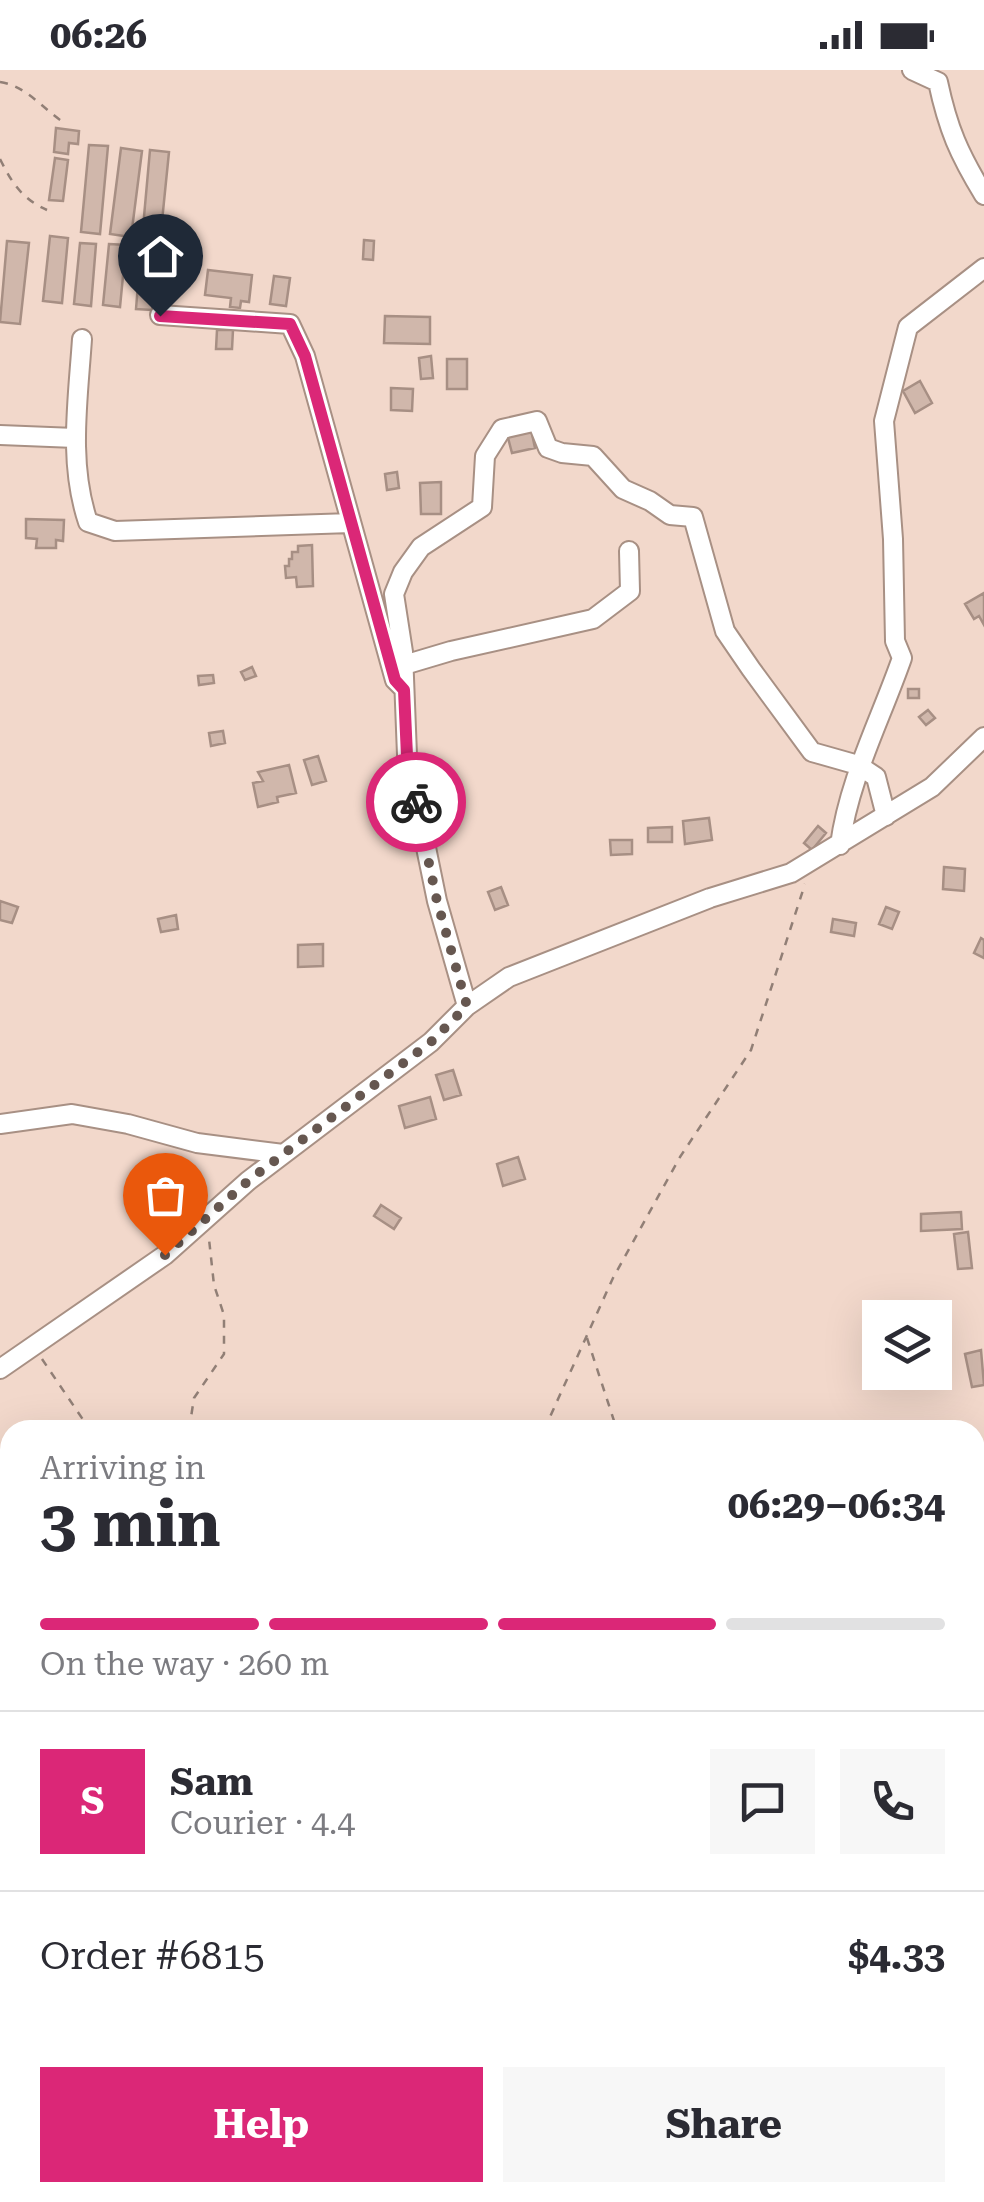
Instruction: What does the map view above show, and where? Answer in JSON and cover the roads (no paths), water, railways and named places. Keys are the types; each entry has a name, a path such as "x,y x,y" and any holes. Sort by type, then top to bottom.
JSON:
{"street":[{"path":"912,70 941,76 946,120 958,153 984,195"},
{"path":"840,845 858,765 902,658 895,641 893,540 884,421 897,368 908,326 984,268"},
{"path":"160,316 290,324 305,356 395,680 404,690"},
{"path":"82,339 76,438 79,496 88,522 115,531 351,523"},
{"path":"467,1006 437,901 407,756 404,664 394,594 411,558 433,536 478,513 483,499 485,456 502,430 537,421 548,448 593,456 623,489 670,515 694,516 725,632 812,752 858,765 876,777 886,816"},
{"path":"0,435 76,438"},
{"path":"404,664 593,620 630,591 629,551"},
{"path":"0,1369 165,1255 284,1154 431,1042 467,1006 509,978 710,898 791,873 932,786 984,737"},
{"path":"0,1124 72,1114 197,1142 284,1154"}]}
